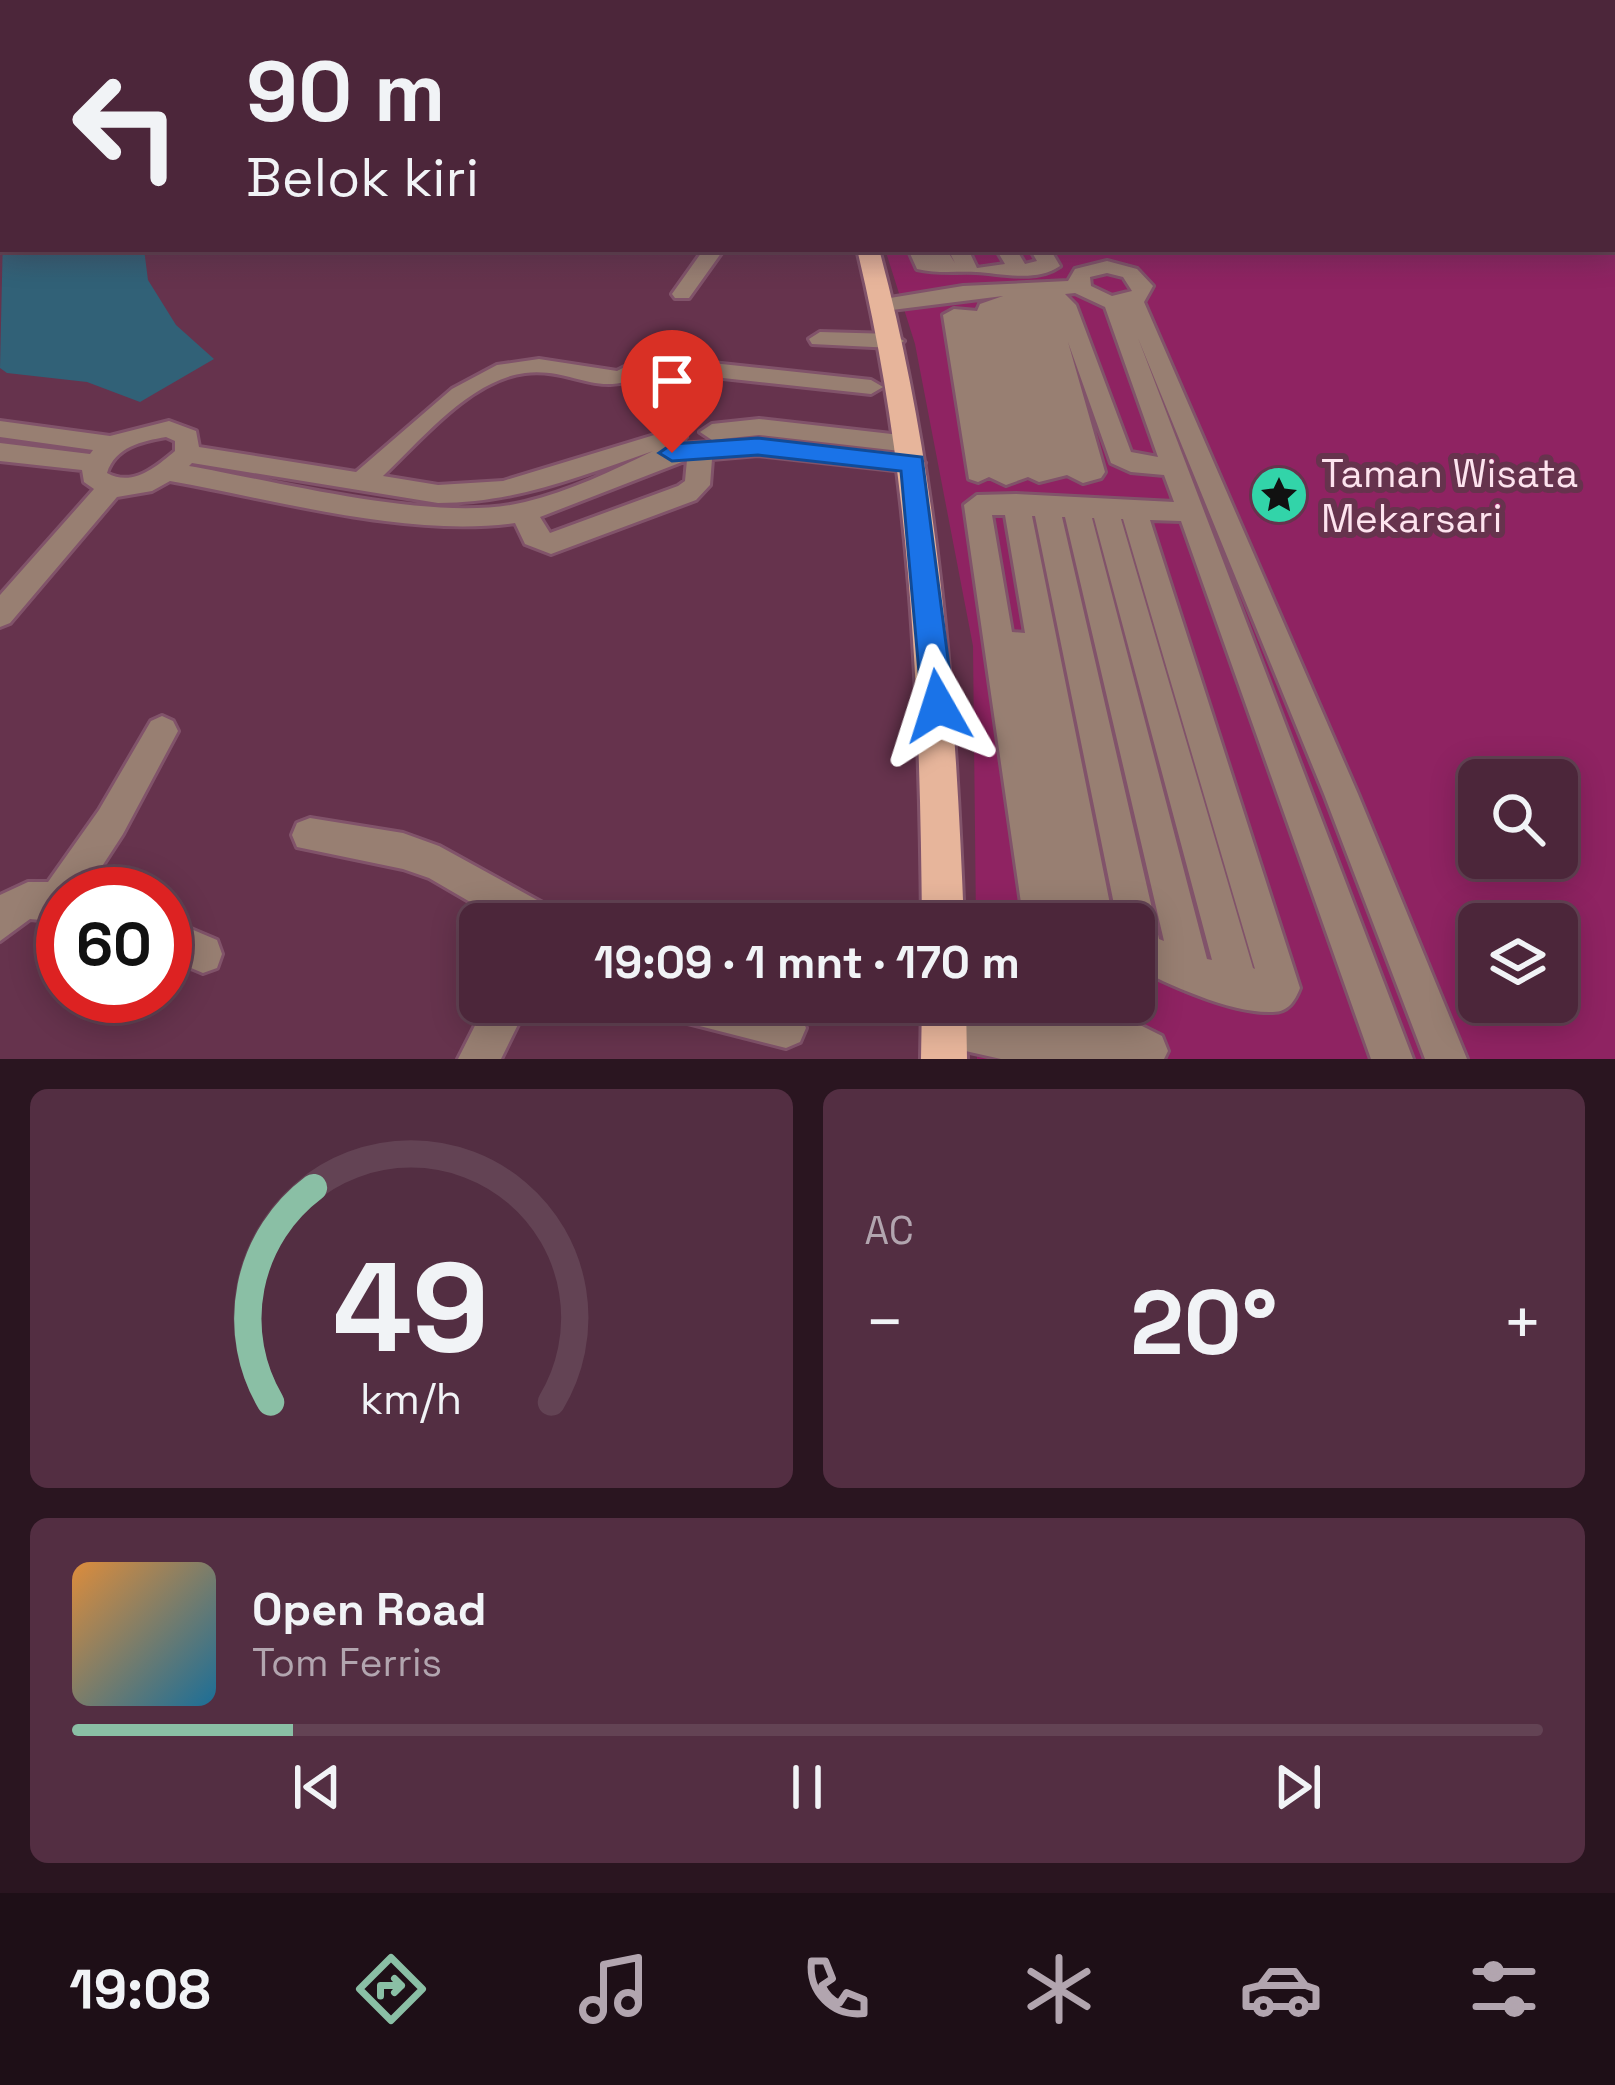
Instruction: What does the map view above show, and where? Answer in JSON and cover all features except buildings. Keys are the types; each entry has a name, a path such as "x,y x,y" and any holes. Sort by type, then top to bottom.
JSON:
{"main road":[{"path":"869,252 888,321 911,454 938,706 943,903"}],"street":[{"path":"682,294 712,252"},
{"path":"919,252 924,265 940,259 1028,259"},
{"path":"1095,268 1123,302 1341,794 1446,1059"},
{"path":"1123,302 1143,291 1140,280 1095,268 954,315 1049,501 1280,988 1275,993 1192,976 1155,958"},
{"path":"820,339 974,304 1056,297 1066,305 1120,457 1130,463 1175,467"},
{"path":"1004,302 1091,473 1083,474 1072,466 1004,302"},
{"path":"1004,302 1057,470 1054,473 1036,472 1029,461 1004,302"},
{"path":"1004,302 1022,469 1006,476 998,471 1004,302"},
{"path":"1123,302 1175,467 1392,1059"},
{"path":"359,483 472,387 509,368 541,366 621,380 646,363 871,387"},
{"path":"178,463 479,496 536,487 671,437 748,427 911,454"},
{"path":"0,429 106,465 147,483 178,463 187,437 169,429 141,431 106,465 0,615"},
{"path":"178,463 425,516 474,519 526,512 606,484 672,453 758,447 911,454"},
{"path":"526,512 530,533 538,542 551,544 687,493 697,485 701,449"},
{"path":"0,452 106,465"},
{"path":"1049,501 1093,903"},
{"path":"1049,501 1129,903"},
{"path":"1049,501 1192,976"},
{"path":"1040,903 977,505 1049,501 1192,512"},
{"path":"83,867 162,731"},
{"path":"310,835 421,857 505,903"},
{"path":"0,922 15,904 36,899"},
{"path":"192,949 203,954"},
{"path":"479,1059 498,1023"},
{"path":"767,1023 786,1028"},
{"path":"953,1023 1094,1054 1153,1055"}],"shaded area":[{"name":"Taman Wisata Mekarsari","path":"886,252 1615,252 1615,1059 977,1059 977,1023 1155,1023 1155,903 976,903 973,646 915,344"}],"water":[{"path":"3,252 144,252 148,280 176,325 214,359 140,402 87,382 7,373 0,368"}],"place":[{"name":"Taman Wisata Mekarsari","path":"1279,495"}],"route":[{"path":"672,453 758,447 913,463 938,706"}]}
